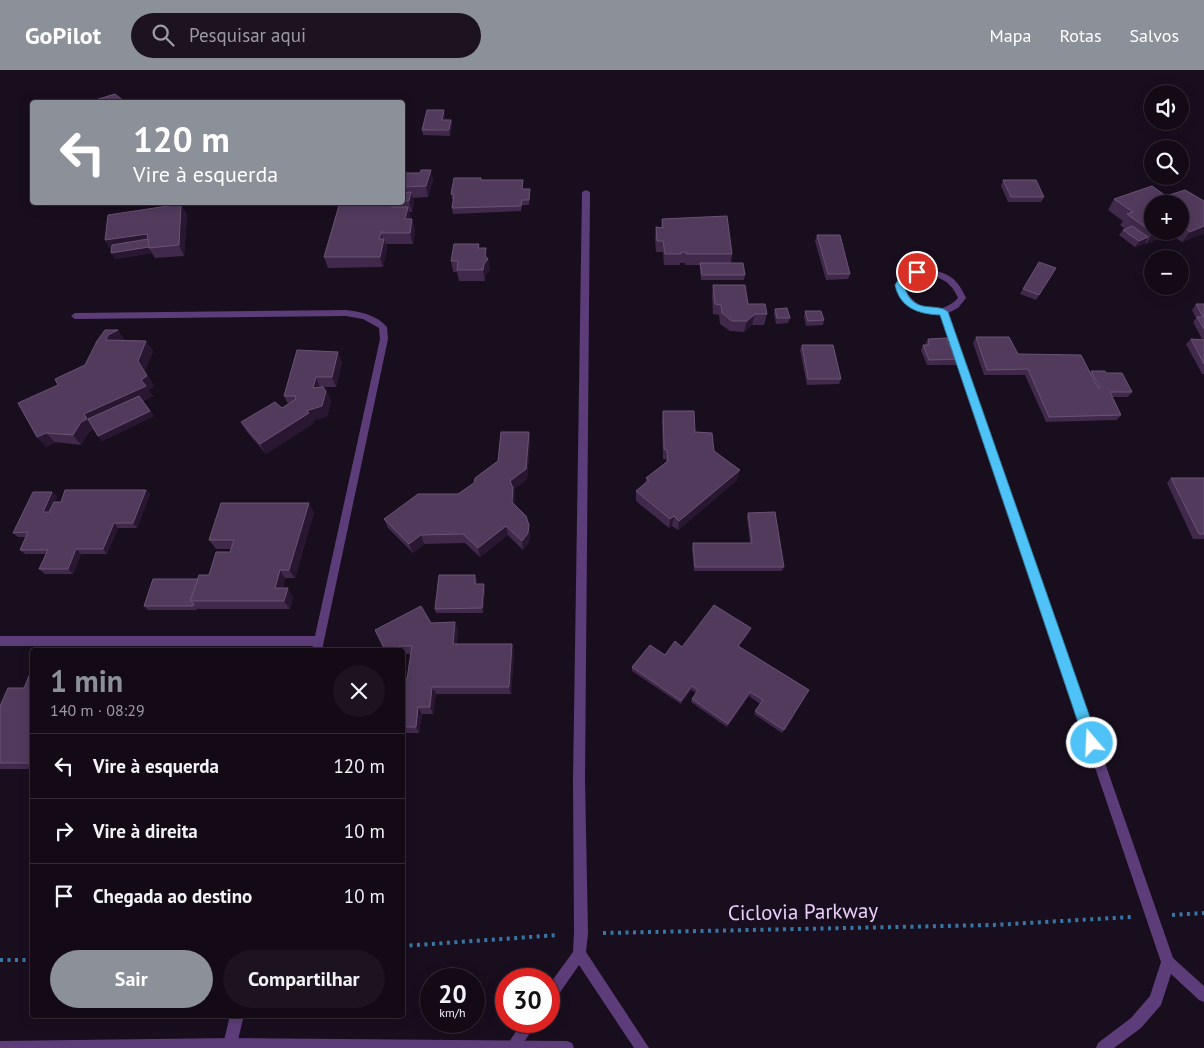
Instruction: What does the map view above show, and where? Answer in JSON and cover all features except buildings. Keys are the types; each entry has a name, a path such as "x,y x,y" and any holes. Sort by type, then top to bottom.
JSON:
{"street":[{"path":"560,981 579,954 581,933 579,780 586,192"},
{"path":"917,272 933,272 948,278 959,287 962,298 956,307 944,312 928,311 912,305 902,296 899,285 905,276 917,272"},
{"path":"944,312 1168,962 1204,995"},
{"path":"0,641 318,645 384,339 383,327 373,319 362,314 346,313 75,316"},
{"path":"579,954 642,1048"},
{"path":"1103,1048 1136,1023 1156,1000 1168,962"},
{"path":"230,1045 236,1018"},
{"path":"512,1048 523,1033"},
{"path":"0,1048 230,1045 567,1048"}],"path":[{"name":"Ciclovia Parkway","path":"405,946 581,933 993,925 1204,913"},
{"path":"0,960 30,960"}],"route":[{"path":"917,272 905,276 899,285 902,296 912,305 928,311 944,312 1092,743"}]}
